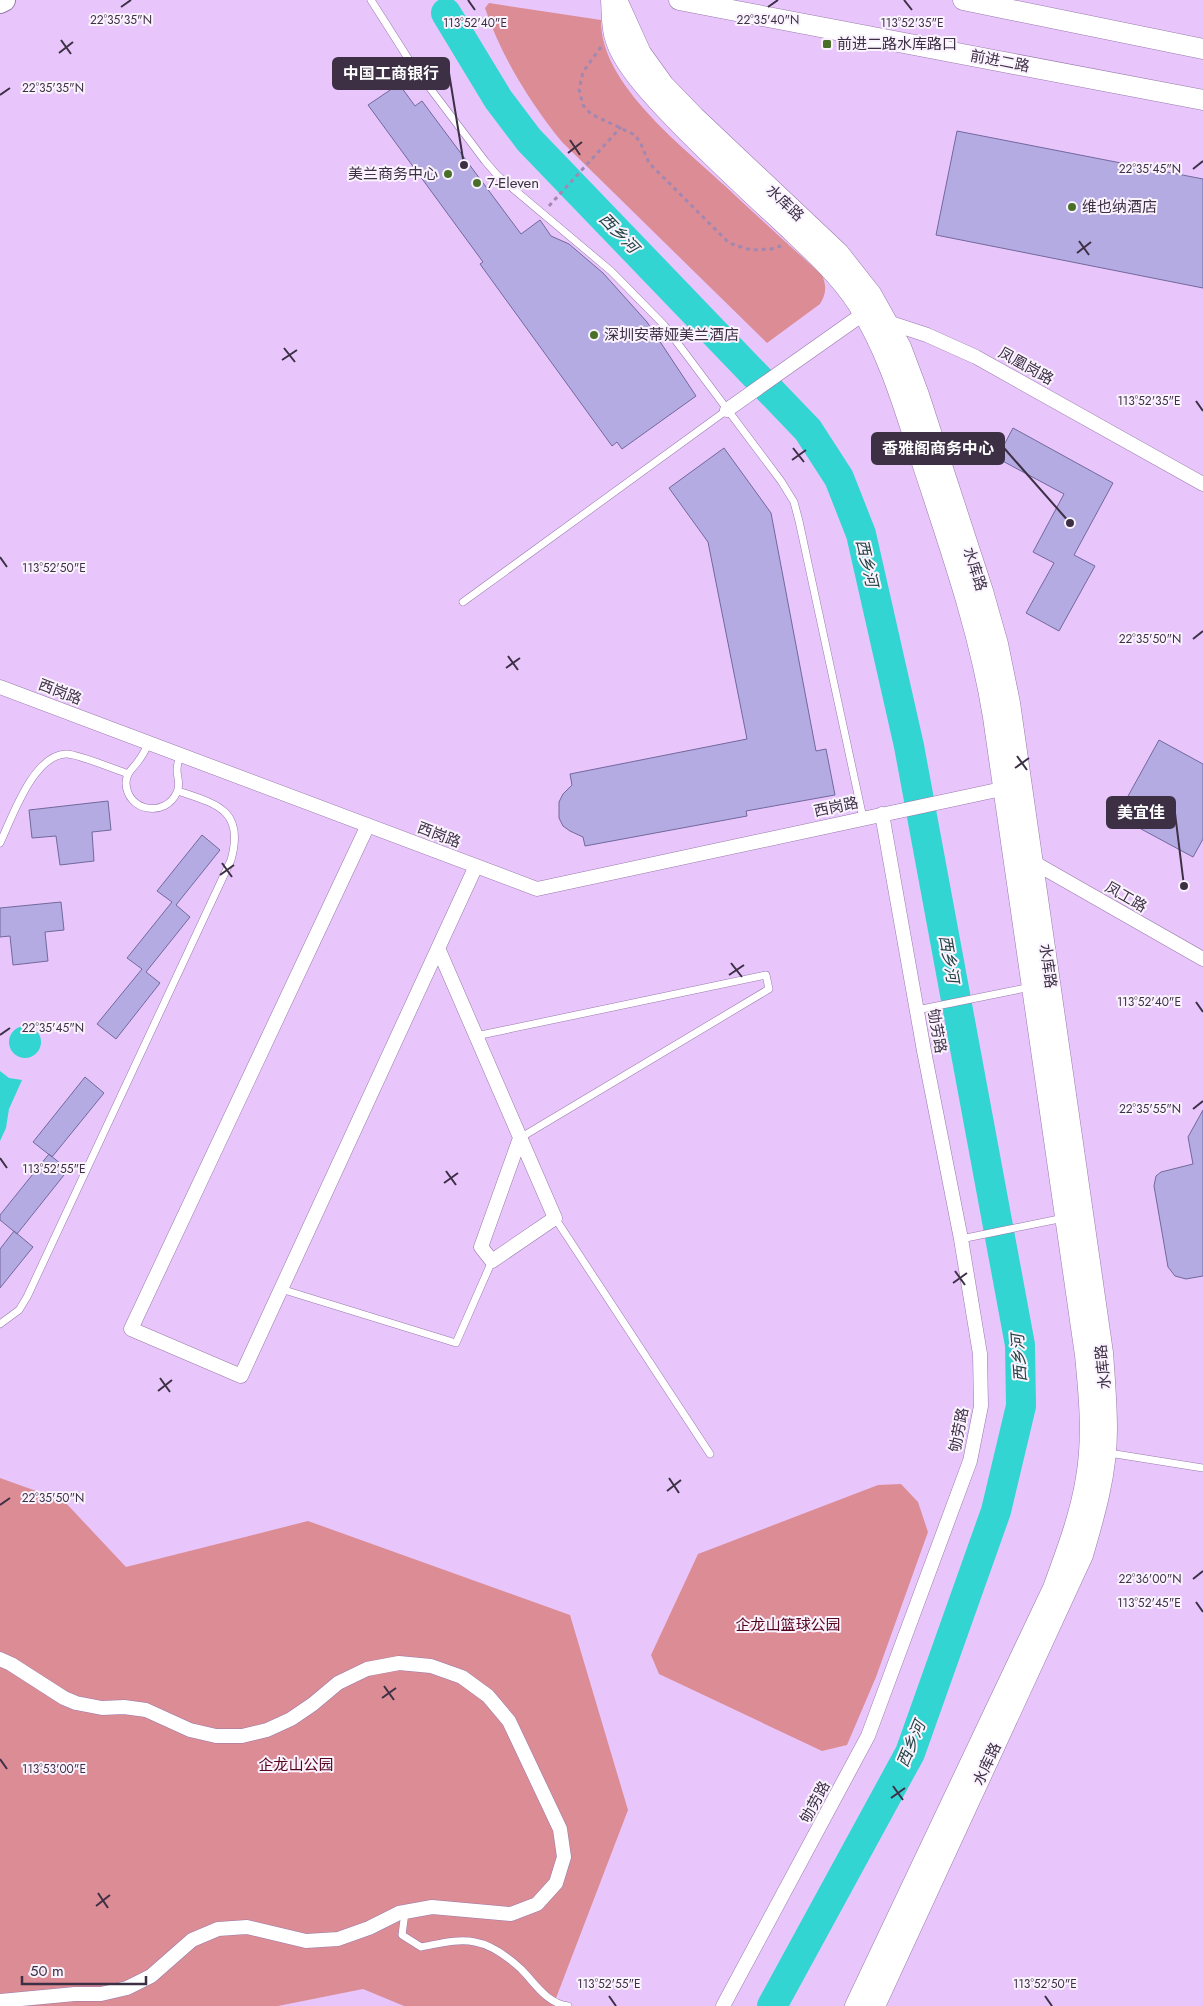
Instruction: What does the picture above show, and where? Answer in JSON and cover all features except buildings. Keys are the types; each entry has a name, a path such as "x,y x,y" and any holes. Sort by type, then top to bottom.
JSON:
{"main road":[{"path":"0,2 4,0"},
{"name":"水库路","path":"611,0 615,38 627,61 652,94 685,130 826,265 856,303 884,353 965,596 980,648 992,712 1033,862 1103,1353 1107,1432 1087,1477 1079,1510 1053,1588 855,2006"},
{"name":"水库路","path":"617,0 640,54 664,84 695,117 839,253 872,295 901,347 920,395 983,591 998,644 1006,686 1012,787 1032,986 1086,1365 1090,1421 1102,1482 1095,1517 1083,1555 875,2006"},
{"name":"前进二路","path":"679,0 1203,100"},
{"path":"963,0 1203,49"}],"street":[{"path":"727,410 863,314"},
{"name":"凤凰岗路","path":"863,314 928,335 976,357 1203,484"},
{"name":"西岗路","path":"0,687 537,889 1012,787"},
{"name":"劬劳路","path":"723,2006 868,1736 970,1461 981,1406 980,1354 961,1239 922,1009 882,814"},
{"path":"368,825 130,1329 241,1376 476,866"},
{"name":"凤工路","path":"1033,862 1203,959"},
{"path":"438,948 555,1218 492,1262 481,1247 520,1138"},
{"path":"0,1659 64,1698 76,1703 102,1708 124,1707 146,1710 190,1730 216,1736 242,1736 267,1730 291,1720 338,1683 367,1669 399,1663 431,1666 462,1677 488,1696 509,1721 560,1830 564,1857 556,1883 537,1904 511,1914 432,1907 405,1912 338,1938 306,1940 247,1927 218,1929 192,1940 151,1976 127,1988 101,1994 75,1994 0,2000"}],"lane":[{"path":"371,0 411,63 485,162 498,176 618,278 664,325 782,481 794,502 863,818"},
{"path":"463,602 727,410"},
{"path":"148,743 139,761 131,768 126,783 130,796 140,806 147,809 161,808 173,800 178,791 179,779 177,770 180,754"},
{"path":"0,843 30,781 40,768 53,758 67,754 128,774"},
{"path":"0,1324 20,1310 27,1297 231,860 235,844 233,826 227,813 214,803 178,791"},
{"path":"476,1036 766,975 769,989 520,1138"},
{"path":"922,1009 1032,986"},
{"path":"555,1218 710,1454"},
{"path":"961,1239 1065,1218"},
{"path":"281,1289 456,1343 492,1262"},
{"path":"1097,1451 1203,1468"},
{"path":"405,1912 402,1935 422,1947 474,1941 495,1948 520,1968 540,1991 559,2005 568,2006"}],"path":[{"path":"606,40 583,72 579,89 583,106 591,114 635,135 649,164 729,243 751,250 771,249 786,244"},
{"path":"551,203 621,127"}],"green space":[{"path":"489,3 601,20 604,44 614,67 628,89 666,132 822,275 825,290 820,304 767,343 562,142 528,95 499,44 485,8"},
{"name":"企龙山公园","path":"0,1478 64,1501 126,1567 308,1521 570,1615 628,1810 553,2006 404,2006 363,1989 278,2006 0,2006"},
{"name":"企龙山篮球公园","path":"901,1484 918,1502 928,1532 876,1677 847,1745 822,1751 659,1674 651,1655 698,1554 878,1485"}],"shaded area":[{"path":"25,1026 31,1027 36,1031 40,1036 40,1048 36,1053 31,1057 25,1058 19,1057 14,1053 10,1048 9,1042 10,1036 14,1031 19,1027"},
{"path":"0,1071 9,1078 22,1080 9,1109 6,1128 0,1141"}],"waterway":[{"name":"西乡河","path":"446,13 498,99 529,140 808,430 839,478 861,534 909,746 1020,1345 1021,1406 996,1511 910,1753 772,2006"}],"place":[{"name":"前进二路水库路口","path":"827,44"},
{"name":"中国工商银行","path":"464,165"},
{"name":"美兰商务中心","path":"448,174"},
{"name":"7-Eleven","path":"477,183"},
{"name":"维也纳酒店","path":"1072,207"},
{"name":"深圳安蒂娅美兰酒店","path":"594,335"},
{"name":"香雅阁商务中心","path":"1070,523"},
{"name":"美宜佳","path":"1184,886"}]}
